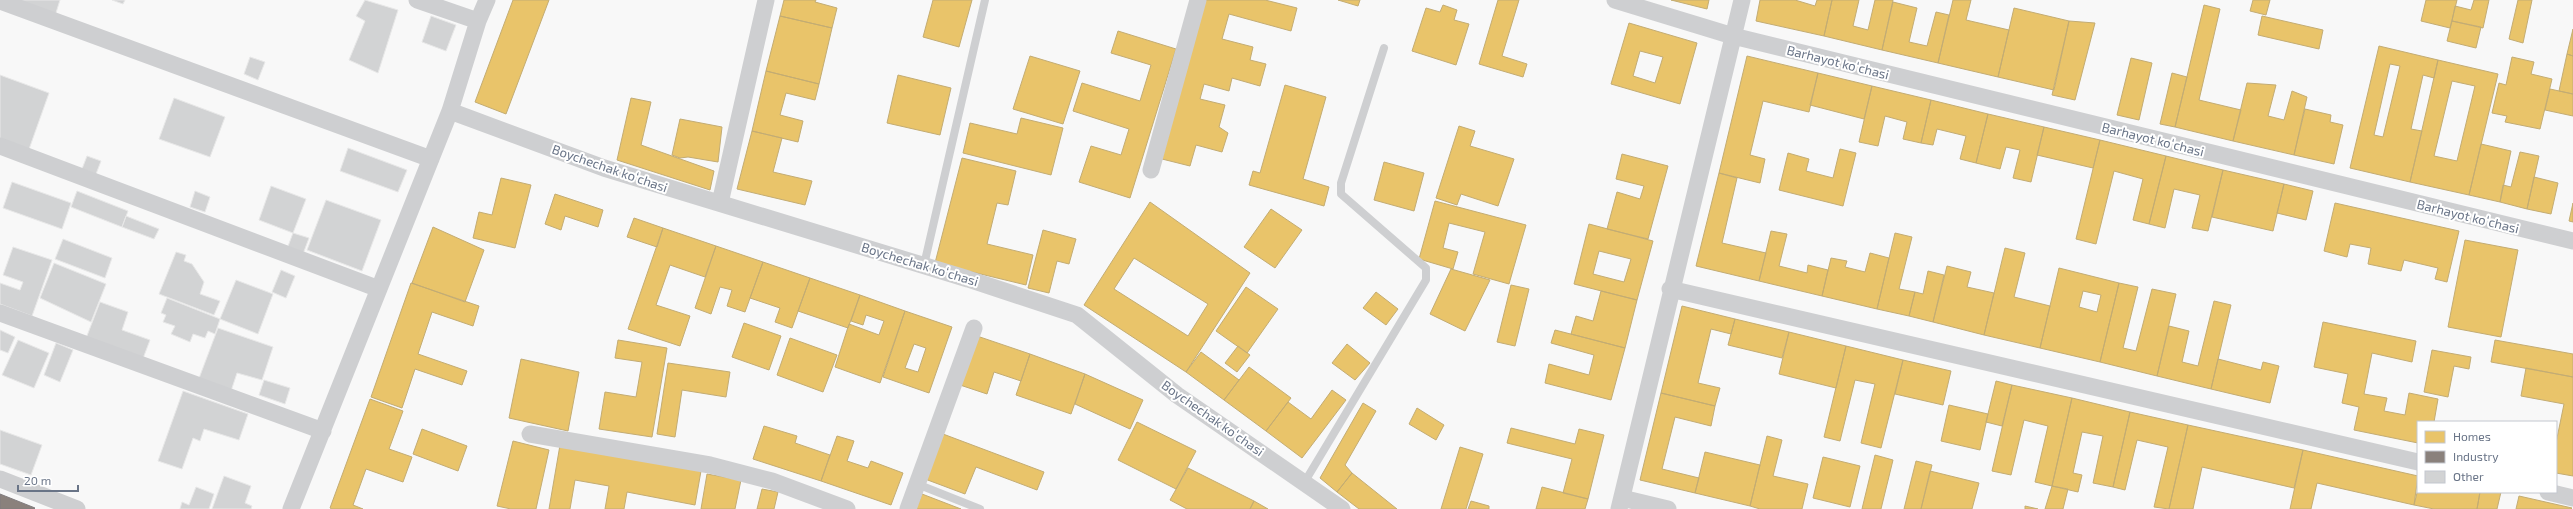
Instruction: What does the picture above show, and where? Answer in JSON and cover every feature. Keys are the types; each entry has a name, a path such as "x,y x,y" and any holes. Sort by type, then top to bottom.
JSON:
{"street":[{"path":"0,0 431,159"},
{"path":"417,0 478,21"},
{"path":"292,509 450,111 478,21 487,0"},
{"path":"720,203 766,0"},
{"path":"1151,170 1198,0"},
{"name":"Barhayot koʻchasi","path":"1615,0 1733,36 2573,242"},
{"path":"1668,509 1620,504 1670,289 1742,0"},
{"name":"Boychechak koʻchasi","path":"450,111 604,168 924,265 1077,315 1177,395 1342,509"},
{"path":"0,146 379,289"},
{"path":"1670,289 2417,462"},
{"path":"0,313 323,431"},
{"path":"908,509 974,328"},
{"path":"530,434 710,465 772,481 847,509"},
{"path":"0,478 77,509"},
{"path":"2552,493 2573,498"}],"lane":[{"path":"924,265 986,0"},
{"path":"1304,483 1426,280 1426,268 1341,194 1341,183 1384,48"},
{"path":"917,484 980,509"}],"building: Homes":[{"path":"513,0 549,0 506,114 475,102"},
{"path":"784,0 816,0 815,2 837,8 832,28 780,16"},
{"path":"933,0 972,0 959,47 923,37"},
{"path":"1204,0 1265,0 1297,8 1291,31 1229,14 1222,39 1253,47 1250,60 1266,64 1260,86 1232,78 1229,91 1204,84 1200,99 1225,105 1219,127 1228,133 1222,152 1196,145 1190,166 1162,159"},
{"path":"1338,0 1360,0 1358,6"},
{"path":"1498,0 1519,0 1502,56 1527,64 1523,77 1479,64"},
{"path":"1671,0 1709,0 1707,9"},
{"path":"1760,0 1795,0 1815,6 1817,0 1832,0 1824,36 1756,21"},
{"path":"1832,0 1859,0 1853,26 1868,30 1875,0 1893,0 1882,50 1824,36"},
{"path":"1953,0 1971,0 1966,20 2009,30 1998,77 1938,63"},
{"path":"2253,0 2270,0 2266,15 2250,11"},
{"path":"2426,0 2457,0 2450,28 2421,21"},
{"path":"2474,0 2489,0 2483,28 2452,21 2455,6 2471,10"},
{"path":"2518,0 2532,0 2523,43 2509,39"},
{"path":"1893,2 1917,8 1909,42 1927,46 1936,12 1949,15 1938,63 1882,50"},
{"path":"1443,5 1457,10 1454,20 1469,24 1456,65 1412,51 1426,8 1440,12"},
{"path":"2204,5 2220,9 2199,100 2241,110 2233,141 2175,127"},
{"path":"2014,8 2069,21 2054,90 1998,77"},
{"path":"780,16 832,28 819,84 766,71"},
{"path":"2262,16 2323,30 2319,49 2258,35"},
{"path":"2069,21 2095,23 2075,100 2052,95"},
{"path":"2452,21 2481,27 2476,48 2447,41"},
{"path":"1629,23 1697,43 1680,104 1611,84","holes":["1640,51 1663,57 1655,83 1633,76"]},
{"path":"2573,29 2573,56 2567,54"},
{"path":"1118,31 1176,49 1130,198 1079,182 1091,146 1121,155 1129,129 1073,111 1082,83 1140,101 1151,65 1111,53"},
{"path":"2379,46 2438,60 2434,78 2423,75 2411,129 2422,131 2410,182 2350,168","holes":["2390,64 2400,66 2383,137 2374,135"]},
{"path":"2567,54 2573,56 2573,94 2559,91"},
{"path":"1030,56 1080,71 1063,124 1013,109"},
{"path":"1747,56 1818,73 1809,112 1763,101 1750,155 1765,159 1760,183 1719,173"},
{"path":"2512,57 2534,62 2531,74 2552,79 2540,129 2505,122 2507,116 2492,113 2499,83 2506,85"},
{"path":"2131,58 2152,63 2139,120 2117,115"},
{"path":"2438,60 2498,74 2469,195 2410,182","holes":["2452,81 2475,86 2457,161 2434,156"]},
{"path":"766,71 819,84 815,100 786,93 780,115 803,121 798,142 752,131"},
{"path":"1818,73 1872,86 1864,119 1810,105"},
{"path":"2172,73 2187,77 2175,127 2160,124"},
{"path":"898,75 951,88 940,135 887,123"},
{"path":"2247,83 2276,85 2268,116 2284,120 2292,91 2307,97 2294,155 2233,141"},
{"path":"1285,85 1326,97 1303,179 1329,187 1324,206 1249,185 1253,171 1260,173"},
{"path":"1872,86 1931,100 1921,143 1903,139 1907,122 1885,116 1878,146 1859,142"},
{"path":"2550,89 2573,94 2573,116 2545,110"},
{"path":"631,98 651,102 641,145 714,171 710,190 617,160"},
{"path":"1931,100 1988,114 1976,163 1960,159 1966,136 1937,129 1933,145 1921,143"},
{"path":"2305,109 2331,115 2330,122 2343,125 2334,164 2294,155"},
{"path":"1988,114 2044,127 2031,182 2013,178 2020,150 2006,147 2000,169 1976,163"},
{"path":"1021,118 1063,128 1051,175 963,153 970,123 1017,134"},
{"path":"680,119 722,127 718,162 688,157 680,158 672,155"},
{"path":"1459,126 1475,131 1470,146 1514,159 1498,206 1461,194 1457,205 1436,198"},
{"path":"2044,127 2100,140 2093,168 2037,155"},
{"path":"752,131 782,138 773,172 812,181 805,205 737,189"},
{"path":"2100,140 2166,156 2149,224 2133,220 2143,179 2114,171 2096,244 2076,239"},
{"path":"2481,144 2511,151 2500,202 2469,195"},
{"path":"1840,149 1856,153 1843,206 1779,190 1788,153 1809,159 1806,171 1833,178"},
{"path":"2520,152 2539,156 2527,209 2500,202 2503,185 2511,187"},
{"path":"1622,154 1668,166 1648,239 1607,229 1617,192 1640,199 1644,186 1616,179"},
{"path":"2166,156 2223,170 2208,231 2192,228 2200,195 2174,189 2165,228 2149,224"},
{"path":"962,158 1016,171 1008,205 997,203 987,244 1033,255 1026,285 935,263"},
{"path":"1384,162 1424,173 1414,211 1374,200"},
{"path":"2223,170 2284,184 2273,231 2212,217"},
{"path":"1719,173 1737,178 1722,243 1766,253 1759,281 1696,266"},
{"path":"2534,177 2558,183 2551,214 2527,209"},
{"path":"501,178 531,185 515,248 473,238 479,212 492,215"},
{"path":"2284,184 2313,191 2306,220 2277,213"},
{"path":"555,194 603,210 598,227 565,216 561,230 545,224"},
{"path":"1435,201 1526,225 1509,284 1473,274 1485,232 1449,223 1443,248 1458,252 1453,269 1419,259"},
{"path":"1150,202 1250,273 1186,372 1084,305","holes":["1134,258 1208,304 1188,336 1114,289"]},
{"path":"2335,203 2459,231 2447,282 2435,279 2438,268 2404,260 2401,271 2368,264 2371,248 2350,244 2347,257 2324,251"},
{"path":"2573,203 2573,222 2569,221"},
{"path":"1271,209 1302,230 1275,268 1244,247"},
{"path":"634,218 663,228 657,247 627,237"},
{"path":"1589,224 1653,241 1637,300 1574,284","holes":["1599,251 1631,259 1624,282 1593,274"]},
{"path":"433,227 484,250 465,302 412,283"},
{"path":"663,228 716,246 705,277 670,265 656,305 690,316 680,346 628,329"},
{"path":"1043,230 1076,239 1069,264 1057,261 1049,293 1028,288"},
{"path":"1771,231 1787,234 1779,266 1807,273 1808,265 1828,270 1822,296 1759,281"},
{"path":"1895,233 1912,237 1899,289 1915,292 1909,316 1877,309"},
{"path":"2465,240 2518,250 2501,337 2448,327"},
{"path":"716,246 763,262 745,312 727,306 732,290 720,287 711,314 695,308"},
{"path":"2005,248 2025,253 2014,297 2050,306 2040,348 1984,335"},
{"path":"1870,253 1889,258 1877,309 1822,296 1831,258 1847,261 1845,267 1865,272"},
{"path":"763,262 810,278 792,328 775,322 780,308 750,298"},
{"path":"1947,266 1971,272 1967,287 1994,293 1984,335 1933,322"},
{"path":"2059,268 2119,283 2100,362 2040,348","holes":["2083,291 2101,295 2097,312 2079,307"]},
{"path":"1451,269 1490,280 1465,331 1430,314"},
{"path":"1928,271 1944,275 1933,322 1909,316 1915,292 1923,294"},
{"path":"810,278 860,295 848,328 798,311"},
{"path":"411,283 479,306 473,326 432,312 418,354 467,371 462,385 415,369 402,408 371,397"},
{"path":"2119,283 2138,287 2123,348 2136,351 2152,289 2176,294 2157,376 2100,362"},
{"path":"1511,285 1529,289 1515,346 1497,342"},
{"path":"1246,287 1278,309 1247,353 1216,331"},
{"path":"1601,291 1637,300 1625,348 1571,334 1576,316 1593,321"},
{"path":"1376,292 1398,309 1386,325 1363,308"},
{"path":"860,295 905,311 880,383 835,367 849,324 879,335 884,321 866,315 863,325 851,321"},
{"path":"2214,301 2231,305 2211,389 2157,376 2169,326 2189,331 2182,362 2198,366"},
{"path":"1682,306 1735,319 1731,334 1711,329 1698,383 1720,388 1715,406 1661,393"},
{"path":"905,311 952,327 929,393 883,377","holes":["914,344 926,348 918,372 905,368"]},
{"path":"1735,319 1789,332 1782,358 1728,345"},
{"path":"2323,322 2416,341 2412,362 2372,353 2364,394 2387,398 2384,411 2405,415 2409,393 2438,399 2434,421 2417,421 2417,443 2354,430 2359,407 2342,403 2348,374 2314,367"},
{"path":"744,323 781,336 769,370 732,357"},
{"path":"1555,330 1625,348 1611,400 1545,383 1549,364 1589,375 1594,355 1551,343"},
{"path":"1789,332 1846,346 1836,388 1779,374"},
{"path":"977,336 1030,354 1021,381 994,372 987,394 960,385"},
{"path":"790,338 837,355 823,392 777,375"},
{"path":"618,340 667,348 652,437 599,429 605,392 636,397 642,362 615,358"},
{"path":"2495,340 2573,354 2573,377 2491,362"},
{"path":"1347,344 1370,363 1355,380 1332,363"},
{"path":"1238,346 1250,355 1237,372 1225,363"},
{"path":"1846,346 1903,360 1881,448 1861,443 1875,384 1855,380 1840,441 1824,437"},
{"path":"2432,350 2471,357 2469,369 2454,366 2448,397 2424,392"},
{"path":"1201,352 1239,380 1224,400 1186,372"},
{"path":"1030,354 1085,374 1071,414 1016,395"},
{"path":"521,359 579,372 568,431 509,418"},
{"path":"2218,359 2261,370 2263,362 2279,366 2270,403 2211,389"},
{"path":"1903,360 1951,371 1943,405 1895,394"},
{"path":"668,363 730,372 726,397 682,390 675,437 657,434"},
{"path":"1249,367 1291,398 1266,431 1224,400"},
{"path":"2526,368 2573,377 2573,476 2557,473 2557,438 2564,404 2521,396"},
{"path":"1085,374 1143,400 1130,429 1075,404"},
{"path":"1996,381 2012,385 2002,426 1986,422"},
{"path":"2012,385 2072,398 2052,486 2035,482 2048,426 2024,420 2011,475 1992,471"},
{"path":"1332,390 1346,400 1302,458 1266,431 1288,402 1311,419"},
{"path":"1661,393 1715,406 1711,426 1675,417 1662,469 1699,478 1695,493 1640,480"},
{"path":"2072,398 2130,412 2113,487 2093,483 2103,436 2082,432 2073,473 2082,475 2078,492 2052,486"},
{"path":"370,399 403,411 389,449 412,457 403,482 366,469 353,505 363,509 332,509 330,508"},
{"path":"1363,403 1376,411 1345,465 1352,473 1337,492 1320,478"},
{"path":"1949,405 1988,414 1980,450 1941,441"},
{"path":"1417,408 1444,425 1436,440 1409,424"},
{"path":"2130,412 2188,425 2169,509 2154,507 2168,447 2137,440 2125,490 2113,487"},
{"path":"1137,422 1196,451 1176,489 1118,460"},
{"path":"2188,425 2303,450 2294,488 2202,467 2193,509 2169,509"},
{"path":"764,426 797,436 795,443 830,455 821,481 753,459"},
{"path":"1511,428 1575,444 1579,429 1604,435 1588,499 1563,493 1572,459 1507,443"},
{"path":"422,429 467,446 458,471 413,454"},
{"path":"943,434 1044,472 1037,490 976,467 965,494 925,479"},
{"path":"837,436 854,441 847,461 868,468 871,461 903,473 891,505 821,481"},
{"path":"1767,436 1782,440 1773,476 1808,484 1802,509 1760,509 1750,506"},
{"path":"513,441 549,450 536,509 511,509 497,506"},
{"path":"560,445 701,471 695,505 627,492 624,509 605,509 609,486 575,480 570,509 549,509"},
{"path":"1460,447 1483,454 1466,509 1441,509"},
{"path":"2303,450 2417,476 2414,505 2317,483 2311,509 2290,509"},
{"path":"1705,452 1760,465 1750,506 1695,493"},
{"path":"1875,455 1893,460 1881,509 1862,509"},
{"path":"1823,457 1860,466 1850,507 1813,498"},
{"path":"1916,461 1932,465 1921,509 1904,509"},
{"path":"1188,468 1254,501 1250,509 1187,509 1170,500"},
{"path":"1930,471 1979,483 1972,509 1921,509"},
{"path":"1352,473 1397,509 1359,509 1337,492"},
{"path":"707,474 741,480 735,509 701,509"},
{"path":"2052,486 2068,489 2063,509 2045,509"},
{"path":"1542,487 1588,499 1585,509 1536,509"},
{"path":"762,489 778,492 774,509 757,509"},
{"path":"2417,493 2480,493 2477,509 2434,509 2414,505"},
{"path":"2480,493 2501,493 2497,509 2477,509"},
{"path":"922,494 961,509 916,509"},
{"path":"2519,496 2572,508 2516,509"},
{"path":"1254,501 1268,509 1250,509"},
{"path":"1471,501 1489,506 1489,509 1468,509"},
{"path":"2025,506 2038,509 2025,509"}],"building: Industry":[{"path":"0,494 35,508 0,509"}],"building: Other":[{"path":"15,0 60,0 55,16"},
{"path":"112,0 125,0 123,4"},
{"path":"365,0 398,10 378,73 349,60 365,21 356,16"},
{"path":"431,16 456,25 446,51 422,42"},
{"path":"250,57 265,62 258,80 244,74"},
{"path":"0,75 49,93 28,152 0,142"},
{"path":"174,98 225,117 210,157 159,139"},
{"path":"348,148 407,170 398,192 340,171"},
{"path":"87,156 101,161 96,174 82,169"},
{"path":"12,182 71,203 62,229 3,208"},
{"path":"271,186 306,199 293,233 259,220"},
{"path":"77,191 128,211 122,227 71,207"},
{"path":"195,191 210,197 205,212 190,207"},
{"path":"326,200 381,220 362,271 307,250"},
{"path":"126,216 159,229 154,239 122,227"},
{"path":"293,233 309,238 303,254 287,249"},
{"path":"63,239 112,258 105,278 55,259"},
{"path":"13,247 52,260 32,316 0,304 0,283 20,290 23,282 3,275"},
{"path":"176,252 186,255 184,261 192,264 204,282 200,294 220,301 214,315 159,294"},
{"path":"54,263 106,284 91,322 40,298"},
{"path":"281,270 295,276 286,298 272,292"},
{"path":"236,280 273,294 258,334 220,319"},
{"path":"167,298 220,319 215,334 208,331 205,338 193,334 190,342 171,334 175,326 163,322 166,315 161,313"},
{"path":"100,302 128,312 122,330 150,340 142,361 85,341"},
{"path":"218,328 273,347 262,380 237,373 231,391 198,381"},
{"path":"0,330 15,337 8,353 0,350"},
{"path":"18,340 49,353 34,388 2,375"},
{"path":"56,343 73,350 60,382 44,375"},
{"path":"264,380 290,388 285,404 259,395"},
{"path":"183,391 248,414 239,440 204,429 200,441 193,438 182,469 158,461"},
{"path":"0,430 42,445 31,475 0,464"},
{"path":"224,476 251,486 245,503 252,506 251,509 212,509"},
{"path":"196,487 214,494 209,509 180,509 182,502 189,505"}]}
